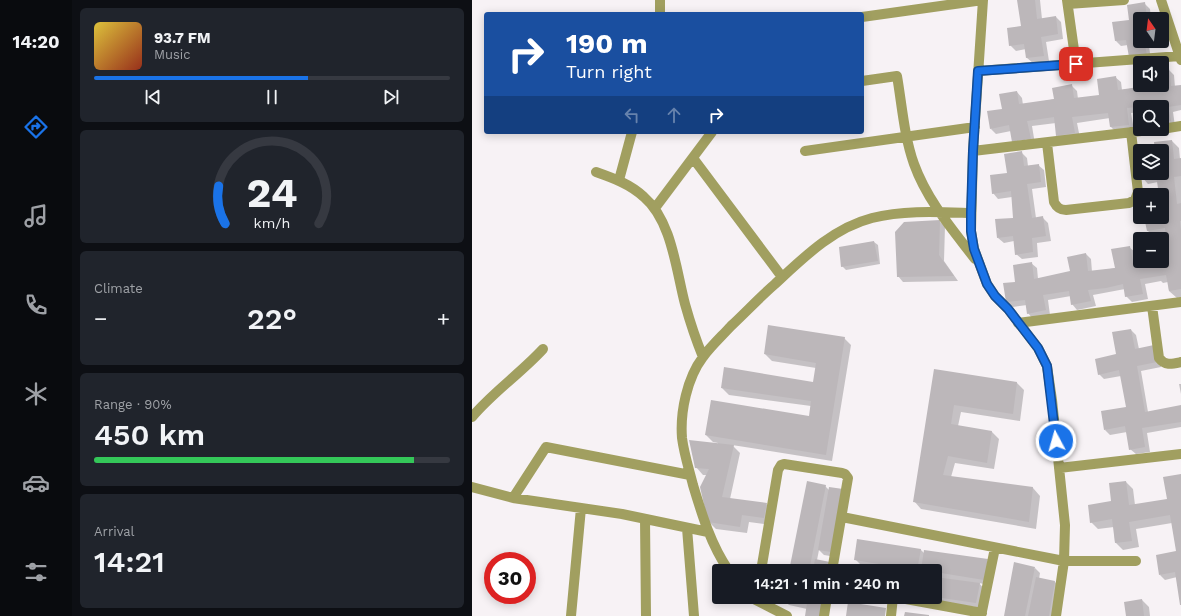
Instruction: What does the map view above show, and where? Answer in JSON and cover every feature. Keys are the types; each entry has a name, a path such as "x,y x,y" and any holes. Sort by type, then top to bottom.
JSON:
{"street":[{"path":"660,0 660,12"},
{"path":"864,17 983,0 974,127 971,231 974,249 987,284 995,296 1038,348 1047,366 1065,525 1064,562 1056,616"},
{"path":"1076,64 1068,2 1124,0"},
{"path":"978,71 1180,58 1160,0"},
{"path":"864,81 897,76 907,137 914,164 925,188 939,212 981,267"},
{"path":"1169,127 1181,126"},
{"path":"805,151 974,127"},
{"path":"973,151 1131,132 1138,192 1135,200 1129,203 1074,210 1062,210 1058,208 1054,202 1047,143"},
{"path":"619,180 631,134"},
{"path":"655,208 711,134"},
{"path":"693,158 782,277"},
{"path":"596,172 619,180 636,190 655,208 666,230 675,259 689,319 703,357"},
{"path":"725,564 708,532 690,475 682,436 682,416 685,396 703,357 719,338 782,277 816,248 851,225 871,218 900,212 971,213"},
{"path":"1018,322 1181,302"},
{"path":"1152,306 1159,358 1168,364 1181,362"},
{"path":"472,417 494,395 530,364 543,349"},
{"path":"513,498 546,447 690,475"},
{"path":"1059,468 1181,454"},
{"path":"762,564 778,470 781,465 845,474 848,478 833,564"},
{"path":"472,487 513,498 622,514 708,532"},
{"path":"571,616 581,508"},
{"path":"842,517 1064,562 1136,560"},
{"path":"645,519 646,616"},
{"path":"687,528 694,616"},
{"path":"930,604 981,614 995,548"},
{"path":"765,604 787,616"},
{"path":"824,616 827,604"},
{"path":"891,616 893,604"}],"building":[{"path":"1017,0 1035,0 1037,19 1056,16 1058,34 1041,37 1044,56 1026,58 1024,44 1009,46 1007,28 1021,26"},
{"path":"1145,2 1146,12 1133,12 1133,48 1146,48 1147,55 1129,57 1126,40 1115,41 1112,22 1129,20 1127,5"},
{"path":"1169,68 1171,86 1181,85 1181,105 1169,107 1169,100 1133,100 1133,107 1127,108 1129,125 1110,127 1108,113 1072,117 1075,133 1056,136 1054,117 1027,121 1031,139 1012,142 1009,125 990,129 987,111 1002,109 999,94 1017,91 1019,104 1054,99 1052,88 1072,84 1074,98 1099,95 1097,79 1116,76 1118,90 1133,88 1133,92 1169,92"},
{"path":"1172,140 1174,159 1181,158 1181,176 1174,177 1177,204 1181,203 1181,289 1169,291 1166,275 1140,279 1143,294 1125,297 1123,284 1088,290 1091,301 1071,305 1069,291 1043,295 1046,310 1027,314 1025,300 1006,302 1003,283 1015,282 1013,265 1032,262 1034,279 1070,271 1067,257 1086,253 1088,271 1115,268 1111,249 1130,246 1133,268 1169,268 1169,232 1165,232 1165,228 1147,231 1146,224 1169,224 1169,188 1158,188 1157,180 1169,180 1169,144 1154,144 1154,142"},
{"path":"1022,151 1024,166 1039,164 1041,182 1027,184 1032,218 1043,216 1046,236 1032,238 1033,252 1015,255 1013,236 997,238 995,219 1013,218 1011,191 992,194 990,175 1007,173 1004,154"},
{"path":"940,220 939,255 954,276 897,277 895,232 904,222"},
{"path":"874,241 878,261 841,267 839,247"},
{"path":"768,325 845,337 826,455 705,435 711,400 809,416 811,401 721,388 724,367 813,382 816,363 764,354"},
{"path":"1131,329 1135,349 1154,345 1157,362 1137,366 1145,412 1181,405 1181,422 1142,428 1145,447 1129,450 1125,426 1104,430 1101,411 1126,407 1119,370 1098,375 1095,359 1116,354 1112,332"},
{"path":"934,369 1017,382 1013,414 954,405 951,424 992,431 987,463 948,456 943,475 1033,487 1029,522 913,502"},
{"path":"689,440 734,445 722,497 767,503 764,518 742,515 740,527 708,522 700,487 709,469 695,468"},
{"path":"1181,474 1180,605 1175,572 1159,575 1156,555 1176,551 1170,515 1129,522 1132,541 1115,543 1112,519 1090,523 1088,505 1111,501 1109,483 1126,481 1129,505 1167,499 1163,477"},
{"path":"807,481 826,485 810,564 790,564"},
{"path":"829,487 843,489 831,552 818,550"},
{"path":"857,539 921,549 918,564 879,564 854,560"},
{"path":"924,550 988,559 984,580 942,573 942,564 922,564"},
{"path":"815,559 830,562 830,564 814,564"},
{"path":"1014,562 1035,567 1025,616 1004,616"},
{"path":"1036,577 1055,581 1049,616 1028,616"},
{"path":"942,578 980,583 976,603 942,598"},
{"path":"1142,599 1144,616 1126,616 1124,602"},
{"path":"807,604 823,604 820,616 805,616"},
{"path":"848,604 861,604 886,608 885,616 846,616"},
{"path":"905,612 929,615 929,616 904,616"}],"route":[{"path":"1056,441 1047,366 1038,348 1008,309 995,296 987,284 974,249 971,231 973,151 978,71 1076,64"}]}
